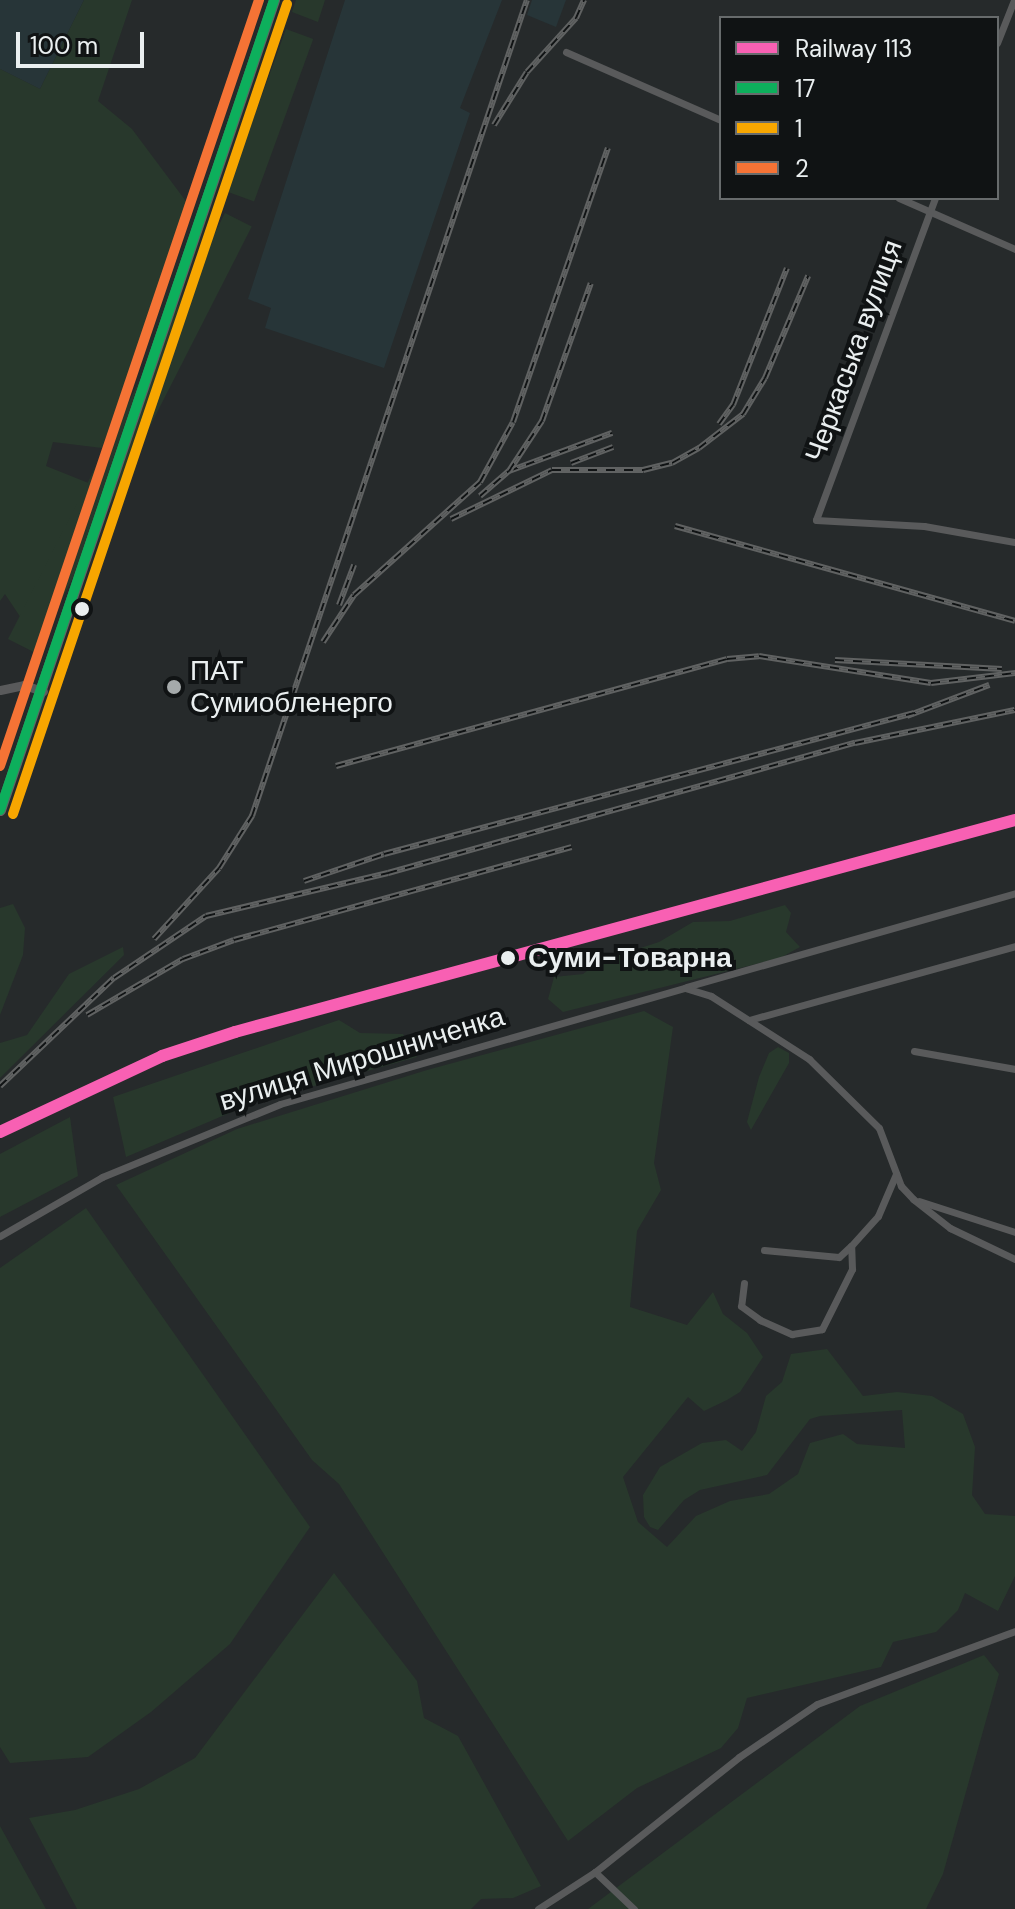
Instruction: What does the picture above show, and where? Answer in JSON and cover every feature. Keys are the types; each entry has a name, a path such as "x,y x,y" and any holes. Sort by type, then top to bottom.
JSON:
{"main road":[{"path":"0,810 43,691 274,0"}],"street":[{"path":"999,38 1014,0"},
{"path":"566,52 719,119"},
{"path":"904,200 1015,249"},
{"name":"Черкаська вулиця","path":"934,200 816,520 924,526 1015,542"},
{"path":"0,690 24,685 43,691"},
{"name":"вулиця Мирошниченка","path":"0,1236 102,1177 280,1104 1015,893"},
{"path":"749,1020 1015,946"},
{"path":"685,988 711,996 809,1059 856,1100 887,1142 896,1174 913,1199 950,1228 1015,1259"},
{"path":"914,1051 1015,1069"},
{"path":"764,1250 839,1257 878,1216 896,1174"},
{"path":"913,1199 1015,1232"},
{"path":"744,1283 741,1306 760,1320 792,1334 822,1329 852,1269 851,1246"},
{"path":"538,1909 595,1872 739,1757 817,1704 1015,1631"},
{"path":"595,1872 634,1909"}],"shaded area":[{"path":"0,0 84,0 40,89 0,69"},
{"path":"345,0 502,0 460,108 470,113 384,368 265,328 271,308 248,299"},
{"path":"532,0 566,0 556,27 527,15"}],"green space":[{"path":"84,0 132,0 98,101 132,129 188,204 102,448 53,442 46,466 91,484 42,627 29,630 5,594 0,601 0,69 40,89"},
{"path":"296,0 325,0 318,22 292,12"},
{"path":"286,29 313,39 254,201 227,192"},
{"path":"225,213 252,227 35,653 8,639"},
{"path":"13,904 25,928 23,955 0,1015 0,908"},
{"path":"785,905 791,913 786,932 800,947 780,958 563,1012 548,999 554,977 583,974 600,961 659,942 693,922 730,921"},
{"path":"123,947 124,955 0,1078 0,1043 27,1035 69,974"},
{"path":"644,1011 673,1027 654,1163 661,1190 637,1231 630,1307 687,1325 713,1292 723,1314 747,1333 763,1357 740,1392 727,1400 704,1411 688,1397 623,1477 638,1522 667,1547 696,1516 730,1501 769,1494 798,1474 810,1443 843,1434 857,1444 905,1448 902,1410 810,1419 767,1475 700,1490 684,1500 658,1530 650,1527 644,1517 643,1495 660,1467 702,1443 726,1440 742,1451 756,1432 766,1396 782,1382 791,1354 827,1349 863,1396 897,1392 932,1396 963,1414 975,1447 972,1495 985,1514 1015,1516 1015,1576 998,1611 965,1593 958,1610 936,1632 893,1642 881,1667 747,1698 738,1728 721,1748 637,1788 568,1841 339,1484 312,1460 116,1185 237,1129 427,1070"},
{"path":"339,1020 360,1033 403,1034 417,1057 253,1103 126,1157 113,1097"},
{"path":"778,1047 789,1053 789,1063 751,1130 747,1122 759,1077 769,1053"},
{"path":"70,1117 78,1176 0,1217 0,1154"},
{"path":"86,1208 310,1527 230,1644 151,1712 88,1757 10,1763 0,1747 0,1268"},
{"path":"334,1573 417,1681 424,1718 458,1736 541,1886 513,1898 481,1899 471,1909 77,1909 29,1818 75,1810 139,1789 195,1758"},
{"path":"984,1655 999,1674 943,1874 926,1909 588,1909 860,1706"},
{"path":"0,1826 46,1909 0,1909"}],"railway":[{"path":"154,939 219,868 252,816 527,0"},
{"path":"494,125 527,72 576,18 584,0"},
{"path":"323,642 354,595 480,482 513,422 608,148"},
{"path":"719,424 733,405 787,268"},
{"path":"451,519 552,470 643,470 672,463 699,448 743,414 765,378 808,276"},
{"path":"480,496 509,471 542,421 591,283"},
{"path":"509,471 612,433"},
{"path":"571,463 613,447"},
{"path":"675,526 1015,621"},
{"path":"339,605 354,565"},
{"path":"336,766 727,659 759,656 931,683 1015,673"},
{"path":"835,660 1002,669"},
{"path":"907,716 989,685"},
{"path":"0,1086 114,978 206,916 388,873 855,743 1015,710"},
{"path":"304,881 384,854 914,713"},
{"path":"87,1015 183,959 234,940 571,847"}],"rail line":[{"name":"113","path":"0,1132 162,1056 235,1032 1015,820"}],"transit line":[{"name":"2","path":"0,766 259,0"},
{"name":"17","path":"0,810 274,0"},
{"name":"1","path":"13,814 287,4"}],"place":[{"name":"ПАТ Сумиобленерго","path":"174,687"},
{"name":"Суми-Товарна","path":"508,958"}]}
